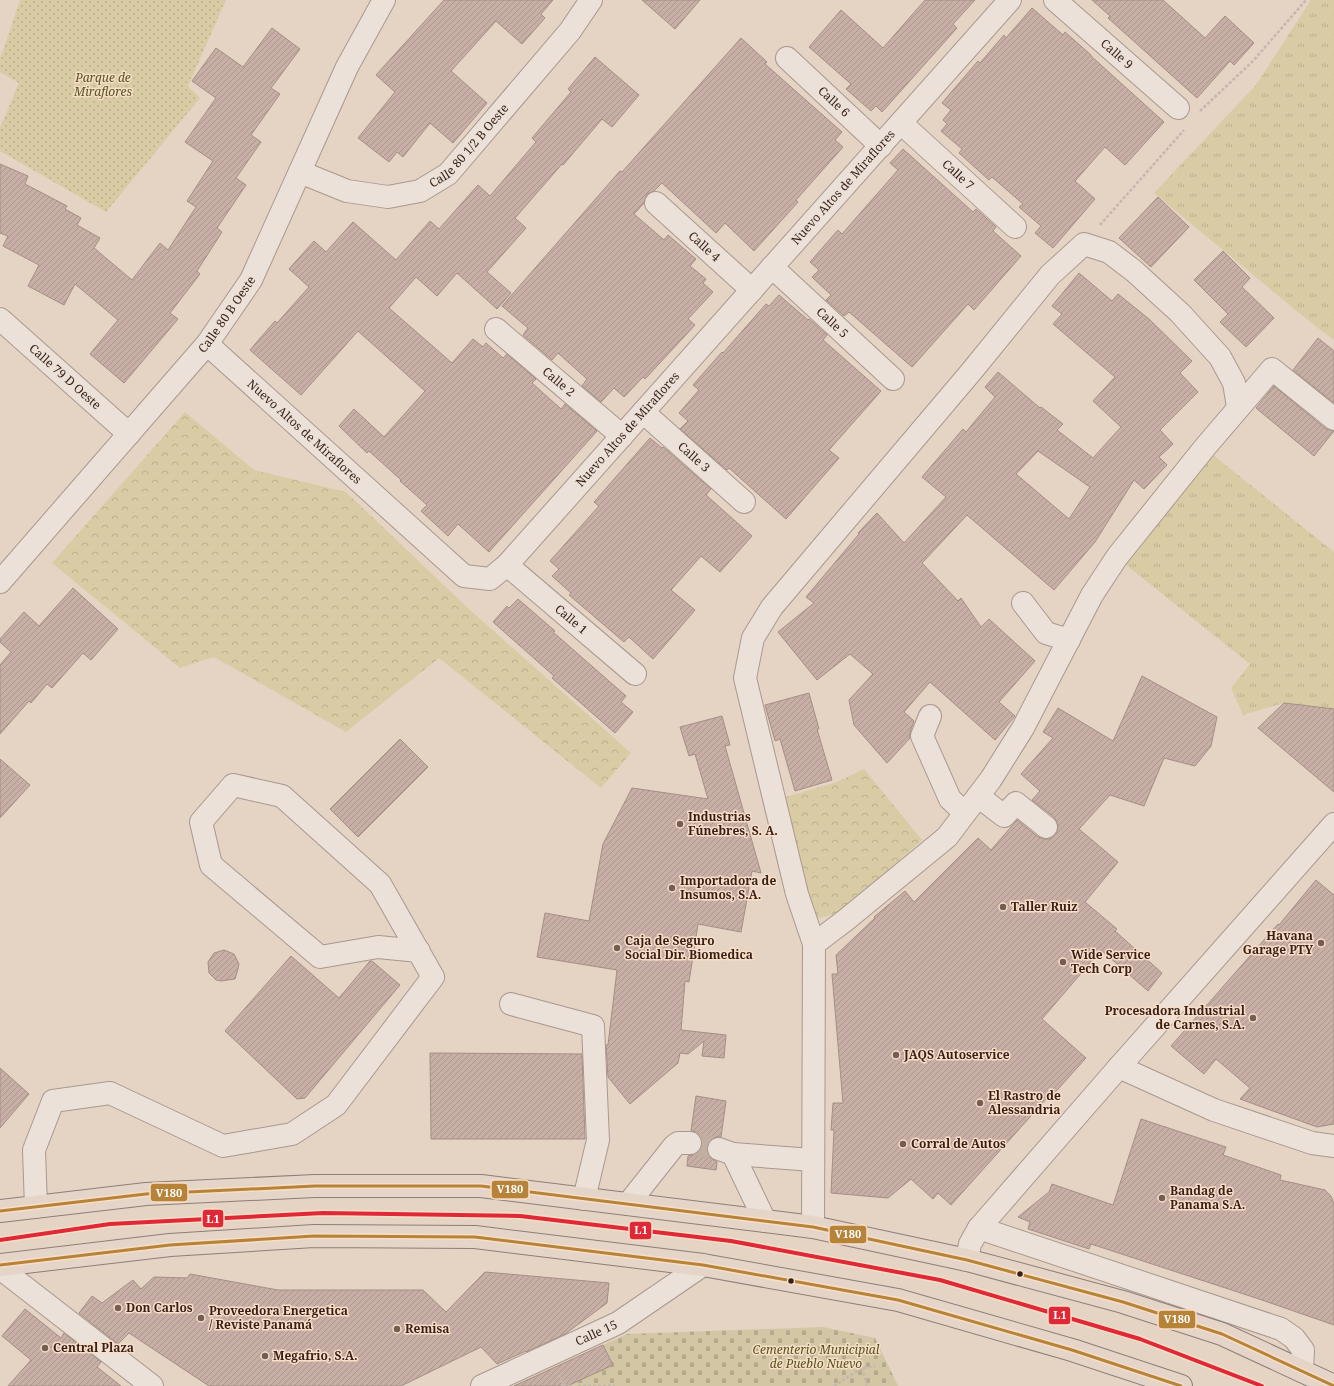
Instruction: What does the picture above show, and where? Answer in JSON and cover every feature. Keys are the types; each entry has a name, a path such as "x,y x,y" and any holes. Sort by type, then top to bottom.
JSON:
{"main road":[{"path":"0,1211 146,1194 315,1186 482,1186 813,1227 967,1260 1123,1302 1222,1334 1334,1386"},
{"path":"0,1266 170,1245 314,1236 475,1237 703,1265 898,1300 1072,1350 1181,1386"}],"street":[{"name":"Calle 80 B Oeste","path":"0,582 207,344 251,280 347,67 384,0"},
{"name":"Calle 80 1/2 B Oeste","path":"300,172 347,191 388,197 420,191 448,174 570,31 591,0"},
{"name":"Nuevo Altos de Miraflores","path":"207,344 464,576 490,579 507,565 1010,0"},
{"name":"Calle 9","path":"1055,0 1178,108"},
{"name":"Calle 6","path":"787,58 881,146"},
{"name":"Calle 7","path":"901,123 1015,227"},
{"name":"Calle 4","path":"656,203 752,290"},
{"path":"813,1227 814,944 797,894 745,678 753,638 772,607 971,372 1050,275 1084,244 1109,252 1134,271 1180,313 1220,357 1234,383 1238,407"},
{"name":"Calle 5","path":"772,268 893,378"},
{"name":"Calle 79 D Oeste","path":"0,319 129,434"},
{"name":"Calle 2","path":"496,329 622,436"},
{"path":"814,944 847,919 947,837 991,779 1023,728 1092,595 1117,557 1238,407 1272,369 1334,420"},
{"name":"Calle 3","path":"643,412 744,502"},
{"name":"Calle 1","path":"507,565 634,674"},
{"path":"1024,603 1046,633 1069,640"},
{"path":"930,716 922,736 950,799 965,813"},
{"path":"36,1206 34,1150 53,1101 110,1093 223,1146 292,1134 336,1105 433,977 380,884 282,796 233,785 201,822 211,865 320,957 378,947 418,951"},
{"path":"978,796 1004,816 1016,803 1046,827"},
{"path":"967,1260 970,1244 978,1228 1334,824"},
{"path":"511,1004 593,1026 598,1140 584,1199"},
{"path":"1119,1067 1214,1110 1312,1143 1334,1146"},
{"path":"628,1204 674,1146 678,1143 690,1143"},
{"path":"765,1221 726,1151 813,1160"},
{"path":"978,1228 1281,1329 1294,1338 1303,1350 1302,1371"},
{"name":"Calle 15","path":"482,1386 618,1323 703,1265"},
{"path":"0,1266 152,1386"}],"path":[{"path":"834,1386 862,1368 875,1366"},
{"path":"862,1368 867,1386"},
{"path":"563,1384 570,1386"},
{"path":"578,1386 615,1386"}],"green space":[{"name":"Parque de Miraflores","path":"20,0 226,0 188,86 200,98 106,212 0,151 0,128 19,83 0,72 0,59"},
{"path":"1311,0 1334,0 1334,340 1310,322 1154,193 1256,85"},
{"path":"185,412 254,470 346,492 470,610 631,753 601,788 439,658 346,732 214,657 180,668 52,563"},
{"path":"1213,455 1334,552 1334,709 1284,703 1243,715 1231,688 1250,664 1126,565"},
{"path":"864,769 922,840 841,912 809,921 782,798 837,782"},
{"name":"Cementerio Municipial de Pueblo Nuevo","path":"823,1327 875,1338 898,1386 514,1386 627,1334"}],"building":[{"path":"444,0 553,0 541,14 545,18 522,44 496,21 451,71 487,103 453,143 430,123 403,157 397,152 389,162 358,138 395,92 376,75"},
{"path":"642,0 700,0 675,29"},
{"path":"925,0 975,0 953,24 957,28 882,112 876,106 871,111 846,89 851,84 809,47 841,10 883,48"},
{"path":"1092,0 1163,0 1205,38 1225,16 1254,43 1234,65 1230,61 1197,98 1108,18 1110,16"},
{"path":"1032,8 1063,35 1065,32 1164,122 1125,165 1105,147 1075,181 1095,199 1053,248 1035,233 1041,226 1019,207 1023,204 992,177 989,180 959,153 962,149 941,131 947,124 943,120 951,110 942,103 978,61 980,63 1004,35 1006,38"},
{"path":"272,28 300,49 271,88 280,94 251,135 261,142 236,178 246,185 217,228 222,232 197,271 200,274 170,313 178,319 124,383 90,354 118,320 75,284 64,305 28,286 39,265 3,246 8,236 0,233 0,164 28,176 25,184 67,206 65,209 81,218 77,225 100,238 94,248 132,280 160,243 168,250 196,207 187,201 213,161 185,142 216,98 192,81 216,48 243,67"},
{"path":"741,38 767,62 765,64 842,132 835,140 843,147 796,200 798,202 754,251 725,223 716,233 662,183 654,191 647,194 644,203 634,214 664,240 668,235 696,259 690,266 706,279 703,283 713,292 688,319 695,325 645,379 643,377 624,397 614,388 601,402 582,386 587,379 558,353 552,360 523,335 528,328 502,306 620,171 622,172"},
{"path":"595,57 639,95 612,127 602,119 515,218 526,228 487,272 511,293 497,309 457,273 437,296 416,277 389,308 452,363 473,339 483,347 486,343 503,358 507,354 536,379 532,383 561,409 565,404 597,431 489,552 458,524 448,536 421,511 427,505 369,451 367,453 339,426 354,409 384,437 425,391 358,331 301,395 250,350 275,321 277,323 309,287 289,269 314,241 326,252 353,222 396,260 430,221 439,229 478,185 490,196 536,142 532,138 571,92 568,89"},
{"path":"903,149 973,212 976,209 996,227 993,231 1021,256 974,310 968,304 912,367 849,312 844,316 826,300 831,295 812,277 819,270 810,262 838,230 842,234 898,170 890,163"},
{"path":"1158,197 1189,227 1151,267 1119,238"},
{"path":"1223,251 1250,278 1242,287 1274,318 1246,347 1220,322 1228,314 1194,280"},
{"path":"1079,273 1112,301 1118,294 1149,319 1192,361 1180,373 1198,392 1160,430 1173,444 1159,457 1167,465 1144,489 1134,480 1095,542 1054,590 967,515 922,563 958,601 961,598 981,627 989,619 1035,661 999,702 1015,716 995,740 930,682 904,712 914,721 910,732 910,738 887,763 854,725 849,700 873,674 850,654 817,680 778,632 814,603 806,597 859,534 858,533 877,513 904,543 946,497 922,477 963,429 966,432 995,397 985,387 998,372 1040,408 1041,407 1063,424 1057,430 1093,458 1121,427 1093,401 1115,377 1053,324 1062,314 1052,306","holes":["1038,451 1090,487 1069,519 1016,474"]},
{"path":"779,295 827,335 823,340 881,391 829,450 839,458 786,519 729,468 727,470 680,429 688,421 679,413 699,390 693,385 766,304 769,306"},
{"path":"1318,338 1334,351 1334,403 1293,370"},
{"path":"1274,386 1326,429 1334,431 1314,456 1256,408"},
{"path":"650,438 662,448 663,447 711,489 706,495 752,536 720,572 701,556 671,590 695,610 653,659 629,637 624,642 569,595 571,593 552,576 559,569 550,561 599,506 594,502"},
{"path":"73,588 118,629 91,660 83,653 52,688 47,684 31,703 29,701 0,734 0,665 11,652 0,642 0,639 24,612 39,626"},
{"path":"518,599 626,696 621,702 633,712 615,733 552,678 554,676 493,622 507,606 509,608"},
{"path":"1142,676 1217,717 1211,746 1195,766 1164,758 1144,806 1110,795 1079,829 1118,862 1085,902 1117,929 1115,931 1162,973 1148,991 1101,950 1042,1019 1086,1058 1050,1098 1048,1097 951,1205 938,1193 933,1199 911,1179 888,1198 831,1193 834,1130 831,1130 833,1103 843,1103 832,974 838,974 836,955 875,918 874,917 905,891 914,902 978,838 991,850 1017,820 1038,837 1050,839 1055,835 1058,828 1054,817 1032,800 1040,791 1021,774 1053,738 1043,732 1058,708 1113,741"},
{"path":"809,693 819,729 817,729 832,780 795,791 780,739 775,741 765,705"},
{"path":"1284,703 1334,709 1334,792 1258,728"},
{"path":"722,716 730,745 725,746 761,873 752,871 741,932 698,924 689,982 685,981 681,1030 726,1035 724,1058 702,1056 704,1041 688,1054 680,1053 678,1063 630,1104 608,1077 606,1045 608,1045 617,970 537,957 545,913 589,921 603,844 632,788 708,799 695,754 689,756 680,727"},
{"path":"400,739 428,767 358,837 330,809"},
{"path":"0,759 30,785 0,818"},
{"path":"1316,880 1334,895 1334,1124 1317,1127 1240,1099 1250,1088 1216,1059 1204,1074 1171,1046 1278,924 1279,925"},
{"path":"224,950 234,954 239,964 235,979 221,981 216,980 209,973 208,962 214,953"},
{"path":"291,956 339,998 370,961 372,961 400,985 305,1098 297,1099 225,1031"},
{"path":"430,1053 582,1054 585,1139 431,1139"},
{"path":"0,1068 29,1094 0,1128"},
{"path":"696,1096 726,1101 721,1137 711,1139 707,1145 709,1157 717,1162 716,1170 687,1166 688,1156 697,1154 701,1149 702,1143 701,1136 697,1132 691,1131"},
{"path":"1141,1119 1226,1147 1223,1155 1281,1175 1280,1180 1325,1190 1331,1196 1334,1204 1334,1325 1091,1244 1089,1249 1028,1229 1030,1222 1018,1217 1049,1192 1052,1184 1113,1205"},
{"path":"485,1272 609,1283 607,1303 565,1334 497,1364 481,1347 401,1386 209,1386 129,1333 118,1344 79,1313 92,1296 102,1303 133,1280 141,1289 154,1277 187,1278 190,1274 278,1290 423,1290 446,1312"},
{"name":"Central Plaza","path":"25,1309 61,1338 64,1333 101,1362 97,1367 121,1386 8,1386 31,1360 2,1336"},
{"path":"603,1345 613,1365 567,1386 514,1386"}],"tunnel":[{"path":"690,1143 719,1149"}],"transit line":[{"name":"V180","path":"0,1211 146,1194 315,1186 481,1186 813,1227 967,1260 1123,1302 1222,1334 1334,1386"},
{"name":"L1","path":"0,1240 110,1224 323,1213 520,1216 731,1241 940,1280 1140,1339 1262,1386"},
{"name":"V180","path":"0,1265 170,1245 314,1236 475,1237 703,1265 898,1300 1072,1350 1181,1386"}],"place":[{"name":"Industrias Fúnebres, S. A.","path":"680,824"},
{"name":"Importadora de Insumos, S.A.","path":"672,888"},
{"name":"Taller Ruiz","path":"1003,907"},
{"name":"Havana Garage PTY","path":"1321,943"},
{"name":"Caja de Seguro Social Dir. Biomedica","path":"617,948"},
{"name":"Wide Service Tech Corp","path":"1063,962"},
{"name":"Procesadora Industrial de Carnes, S.A.","path":"1253,1018"},
{"name":"JAQS Autoservice","path":"896,1055"},
{"name":"El Rastro de Alessandria","path":"980,1103"},
{"name":"Corral de Autos","path":"903,1144"},
{"name":"Bandag de Panama S.A.","path":"1162,1198"},
{"name":"Don Carlos","path":"118,1308"},
{"name":"Proveedora Energetica / Reviste Panamá","path":"201,1318"},
{"name":"Remisa","path":"397,1329"},
{"name":"Central Plaza","path":"45,1348"},
{"name":"Megafrio, S.A.","path":"265,1356"}]}
